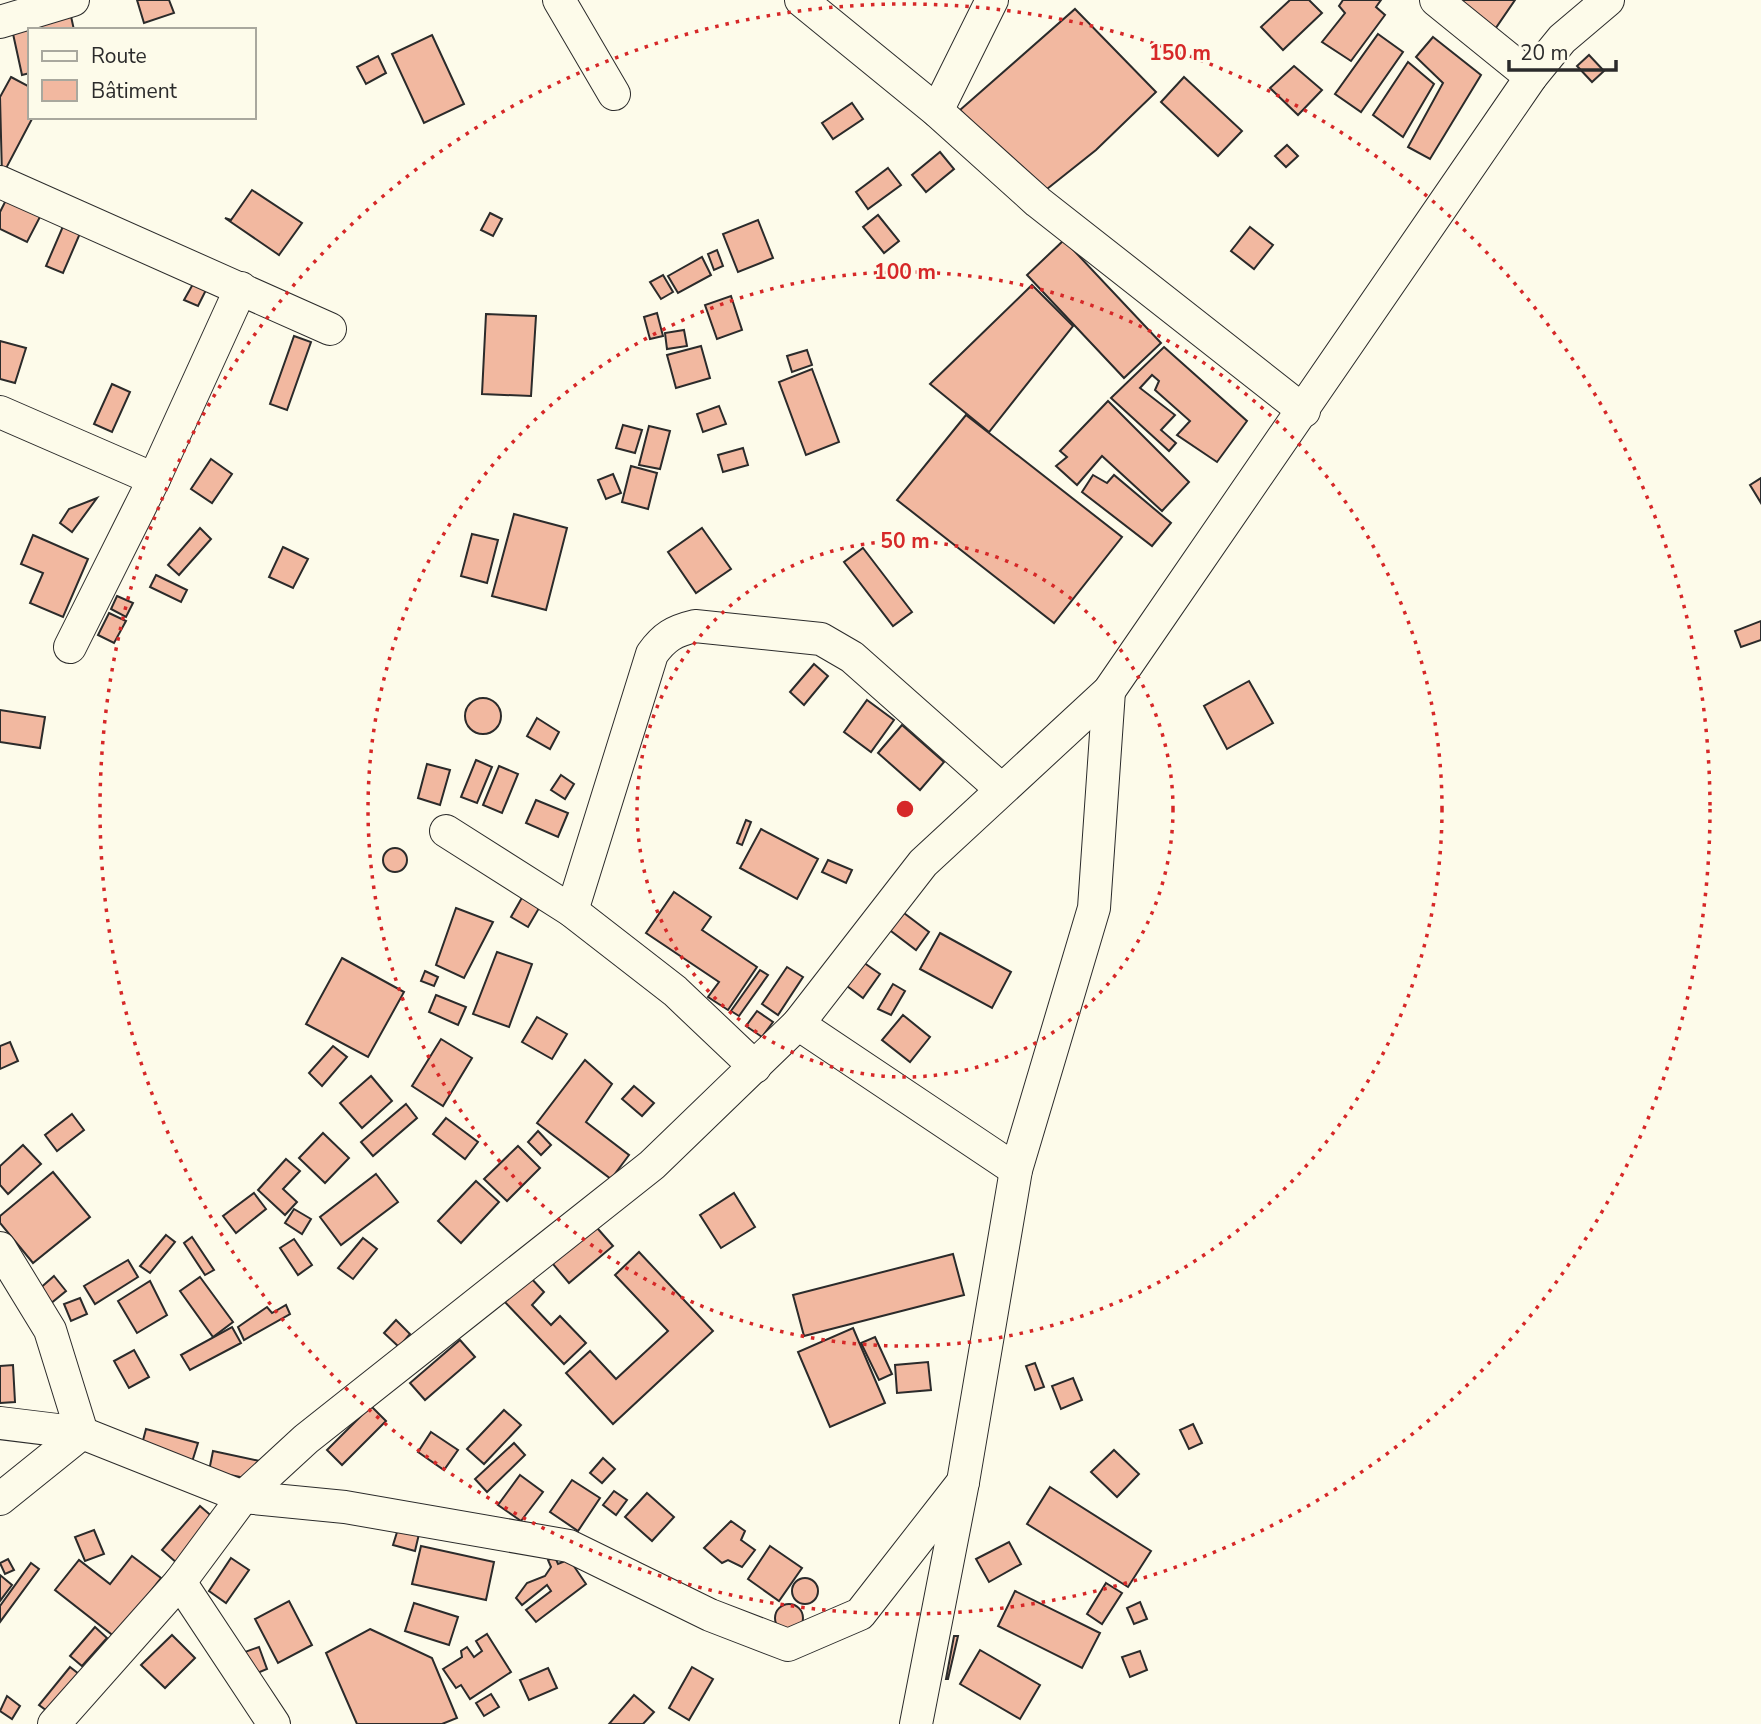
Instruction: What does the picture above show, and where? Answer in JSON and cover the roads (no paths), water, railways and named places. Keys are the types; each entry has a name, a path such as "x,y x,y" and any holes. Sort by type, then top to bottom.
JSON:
{"street":[{"path":"0,22 73,0"},
{"path":"559,0 614,94"},
{"path":"801,0 937,111 1038,202 1304,411"},
{"path":"937,111 992,0"},
{"path":"1436,0 1531,77"},
{"path":"54,1724 180,1582 243,1497 306,1439 652,1165 798,1024 923,863 1109,691 1304,411 1531,77 1562,39 1608,0"},
{"path":"0,182 330,329"},
{"path":"70,647 154,479 241,288"},
{"path":"0,412 154,479"},
{"path":"572,911 652,654 662,639 676,630 695,626 821,639 852,657 1000,789"},
{"path":"916,1724 963,1482 1016,1170 1094,908 1109,691"},
{"path":"446,831 572,911 675,991 755,1067"},
{"path":"798,1024 1016,1170"},
{"path":"0,1248 50,1330 82,1433"},
{"path":"0,1423 82,1433 243,1497 345,1507 569,1546 698,1609 788,1645 860,1614 963,1482"},
{"path":"0,1499 82,1433"},
{"path":"180,1582 274,1724"}]}
